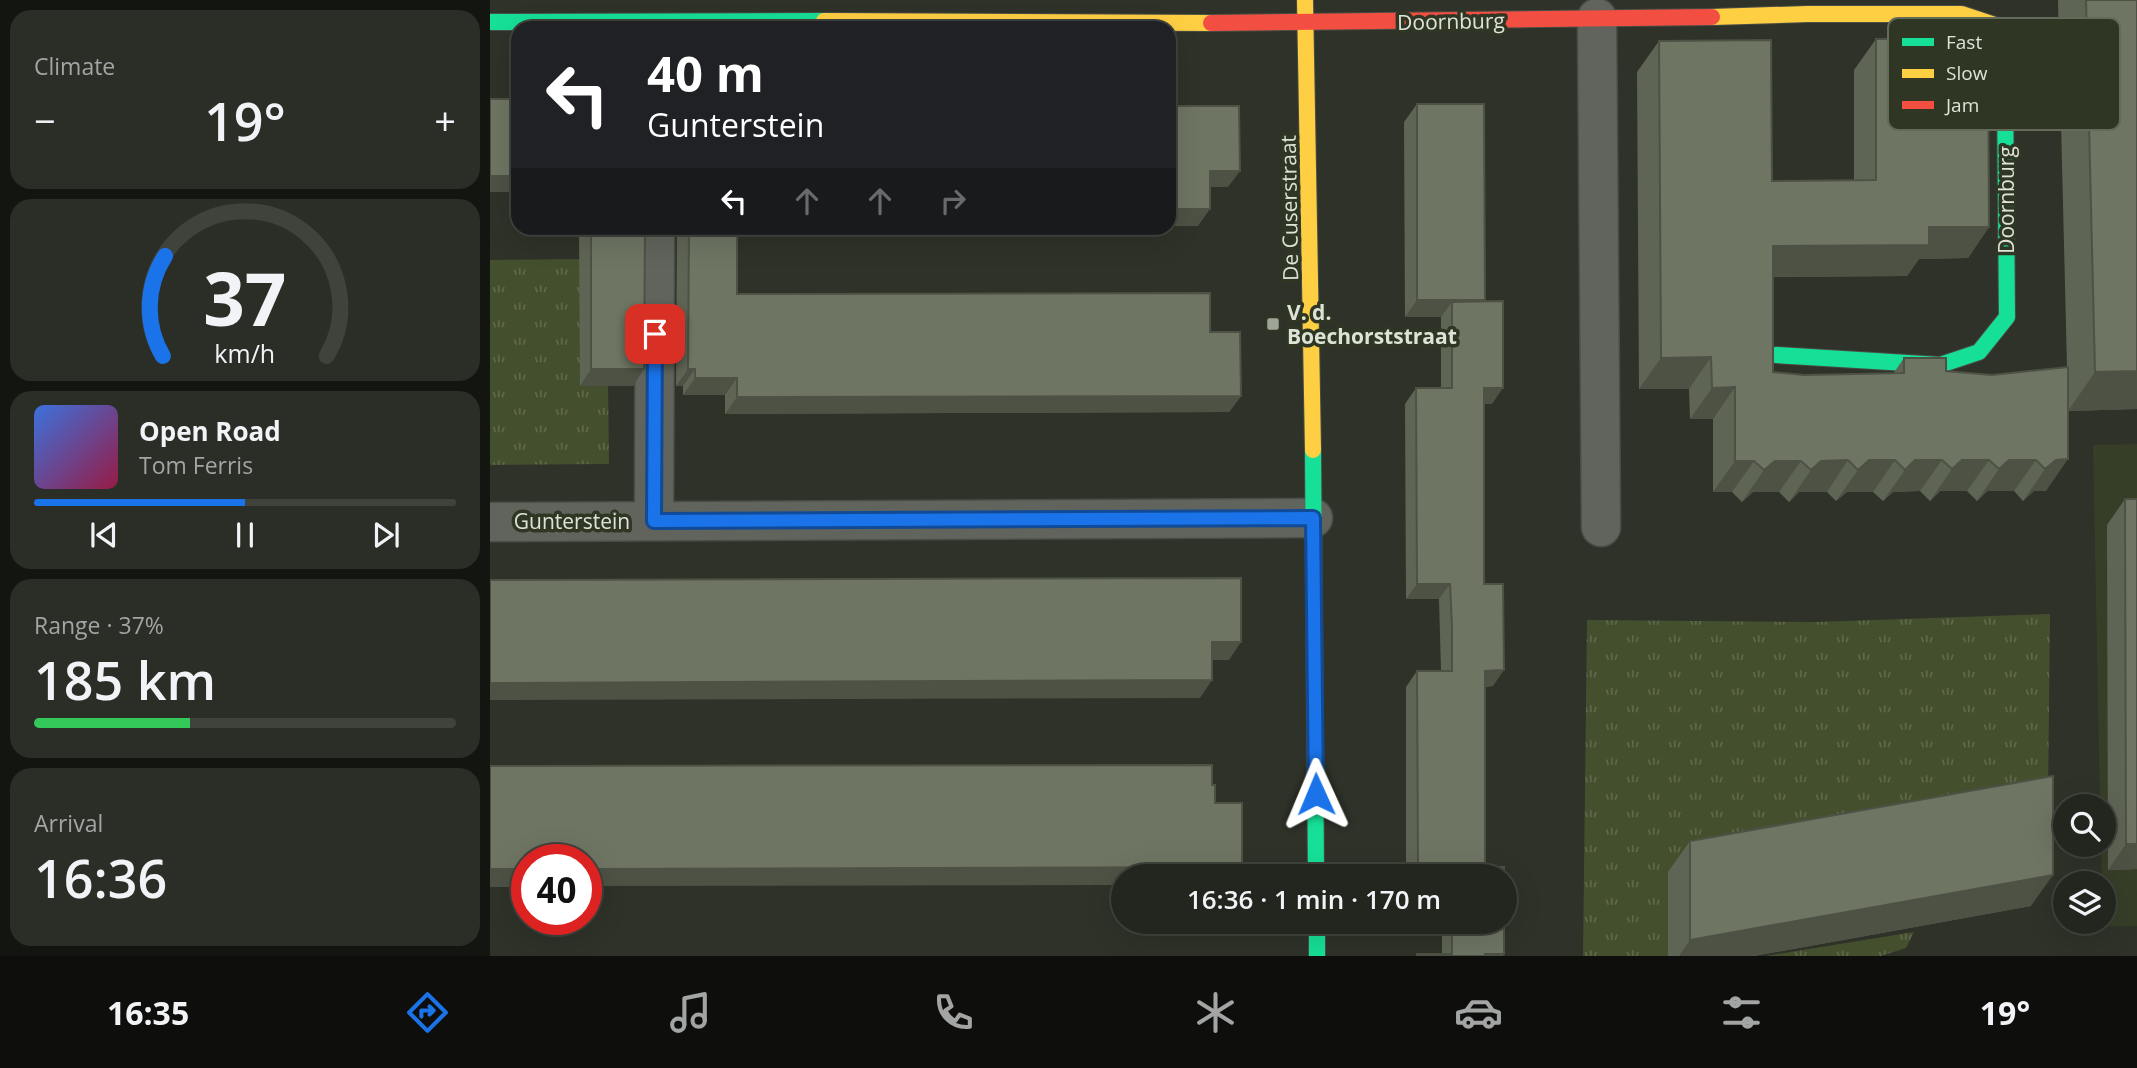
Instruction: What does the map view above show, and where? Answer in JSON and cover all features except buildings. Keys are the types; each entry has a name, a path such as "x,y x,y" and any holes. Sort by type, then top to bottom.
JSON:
{"street":[{"name":"De Cuserstraat","path":"1305,0 1316,864"},
{"name":"Doornburg","path":"1176,23 1644,19 1808,14 1962,15 1972,18"},
{"path":"1597,18 1601,527"},
{"name":"Doornburg","path":"490,22 511,22"},
{"name":"Doornburg","path":"1776,355 1940,365 1979,352 2007,317 2006,130"},
{"name":"Gunterstein","path":"654,521 655,235"},
{"name":"Gunterstein","path":"490,522 1313,518"},
{"path":"1317,934 1317,956"}],"shaded area":[{"path":"2137,444 2137,926 2116,927 2116,871 2102,871 2101,857 2116,857 2116,794 2100,794 2093,445"}],"green space":[{"path":"585,259 608,380 609,464 490,465 490,260"},
{"path":"2050,614 2048,801 1668,872 1668,956 1583,956 1587,620 1817,622"},
{"path":"1914,932 1906,948 1881,956 1765,956"}],"traffic: fast":[{"path":"490,22 511,22"},
{"path":"1776,355 1940,365 1979,352 2007,317 2005,130"},
{"path":"1313,450 1316,864"},
{"path":"1317,934 1317,956"}],"traffic: slow":[{"path":"1305,0 1313,450"},
{"path":"1712,17 1962,14 1974,18"},
{"path":"1176,23 1211,23"}],"traffic: jam":[{"path":"1211,23 1712,17"}],"place":[{"name":"V. d. Boechorststraat","path":"1273,324"}],"route":[{"path":"655,334 654,521 1313,518 1316,794"}]}
